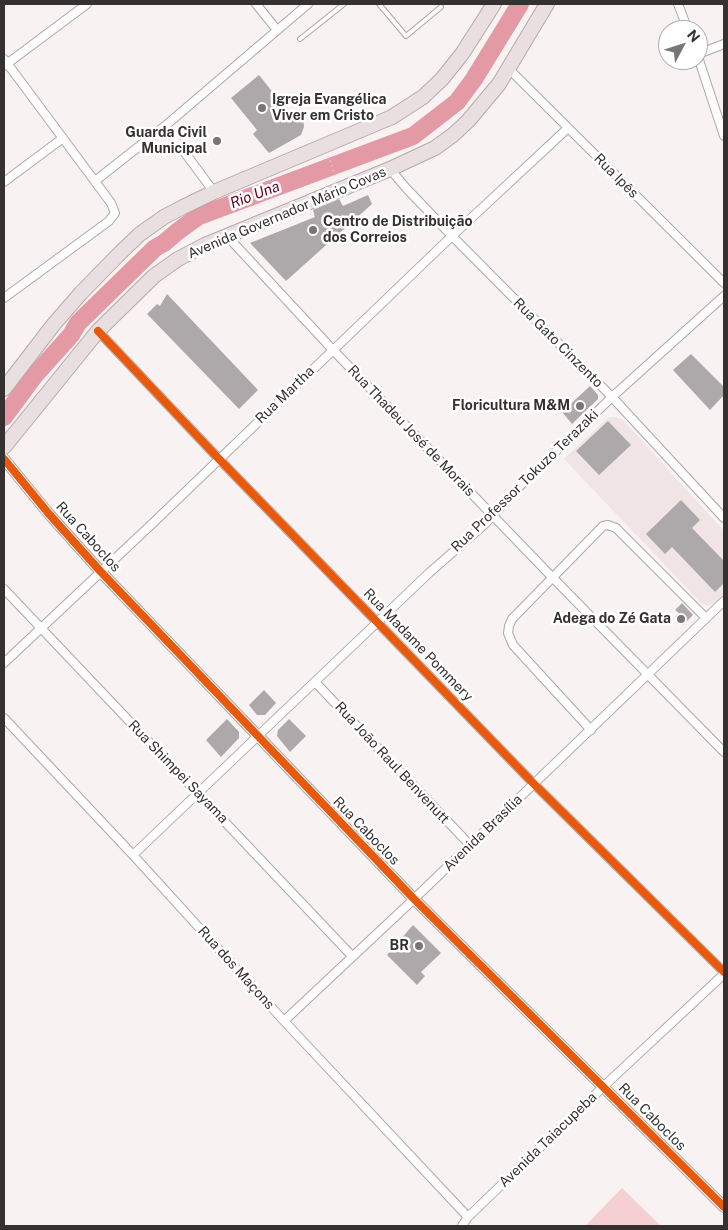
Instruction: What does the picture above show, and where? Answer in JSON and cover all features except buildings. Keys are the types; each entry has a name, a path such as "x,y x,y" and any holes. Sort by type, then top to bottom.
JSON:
{"highway":[{"path":"4,389 54,324 140,234 164,217 214,192 392,117 423,97 442,79 462,54 494,4"},
{"name":"Avenida Governador Mário Covas","path":"4,447 98,331 154,276 178,259 205,245 390,169 435,148 453,136 486,101 509,69 547,4"}],"street":[{"path":"4,298 108,221 115,213 95,181 5,63 87,4"},
{"path":"256,4 277,30"},
{"path":"95,181 166,126 308,4"},
{"path":"678,4 684,20"},
{"path":"708,51 724,44"},
{"name":"Rua Ipês","path":"509,69 724,283"},
{"path":"703,70 724,136"},
{"path":"166,126 214,192"},
{"name":"Rua Martha","path":"4,663 568,128"},
{"path":"4,182 63,138"},
{"name":"Rua Gato Cinzento","path":"390,169 452,236 612,397 724,518"},
{"name":"Rua Thadeu José de Morais","path":"227,236 333,350 724,752"},
{"name":"Rua Professor Tokuzo Terazaki","path":"133,855 429,573 494,516 518,488 612,397 724,296"},
{"name":"Rua Madame Pommery","path":"98,331 219,459 534,784 724,973"},
{"name":"Rua Caboclos","path":"4,458 49,514 257,736 414,899 724,1207"},
{"path":"591,730 513,645 508,626 512,619 603,526 612,526 621,533 706,618"},
{"name":"Rua Shimpei Sayama","path":"4,589 352,956"},
{"name":"Avenida Brasília","path":"284,1021 414,899 724,601"},
{"name":"Rua João Raul Benvenutt","path":"315,682 470,845"},
{"name":"Rua dos Maçons","path":"4,718 468,1217"},
{"name":"Avenida Taiacupeba","path":"462,1226 468,1217 724,973"}],"lane":[{"path":"300,39 344,4"},
{"path":"379,4 406,36 441,7"}],"path":[{"path":"327,154 335,173"}],"shaded area":[{"path":"609,417 623,420 724,531 724,594 715,603 707,606 700,602 564,459"},
{"path":"622,1188 661,1226 585,1226"}],"waterway":[{"name":"Rio Una","path":"4,417 35,375 71,335 78,323 155,248 199,216 413,136 457,102 474,79 520,4"}],"cycle path":[{"path":"98,331 219,459 534,784 724,972"},
{"path":"4,459 49,514 101,572 414,899 724,1207"}],"place":[{"name":"Igreja Evangélica Viver em Cristo","path":"262,108"},
{"name":"Guarda Civil Municipal","path":"217,141"},
{"name":"Centro de Distribuição dos Correios","path":"313,230"},
{"name":"Floricultura M&M","path":"580,406"},
{"name":"Adega do Zé Gata","path":"681,619"},
{"name":"BR","path":"419,946"}]}
